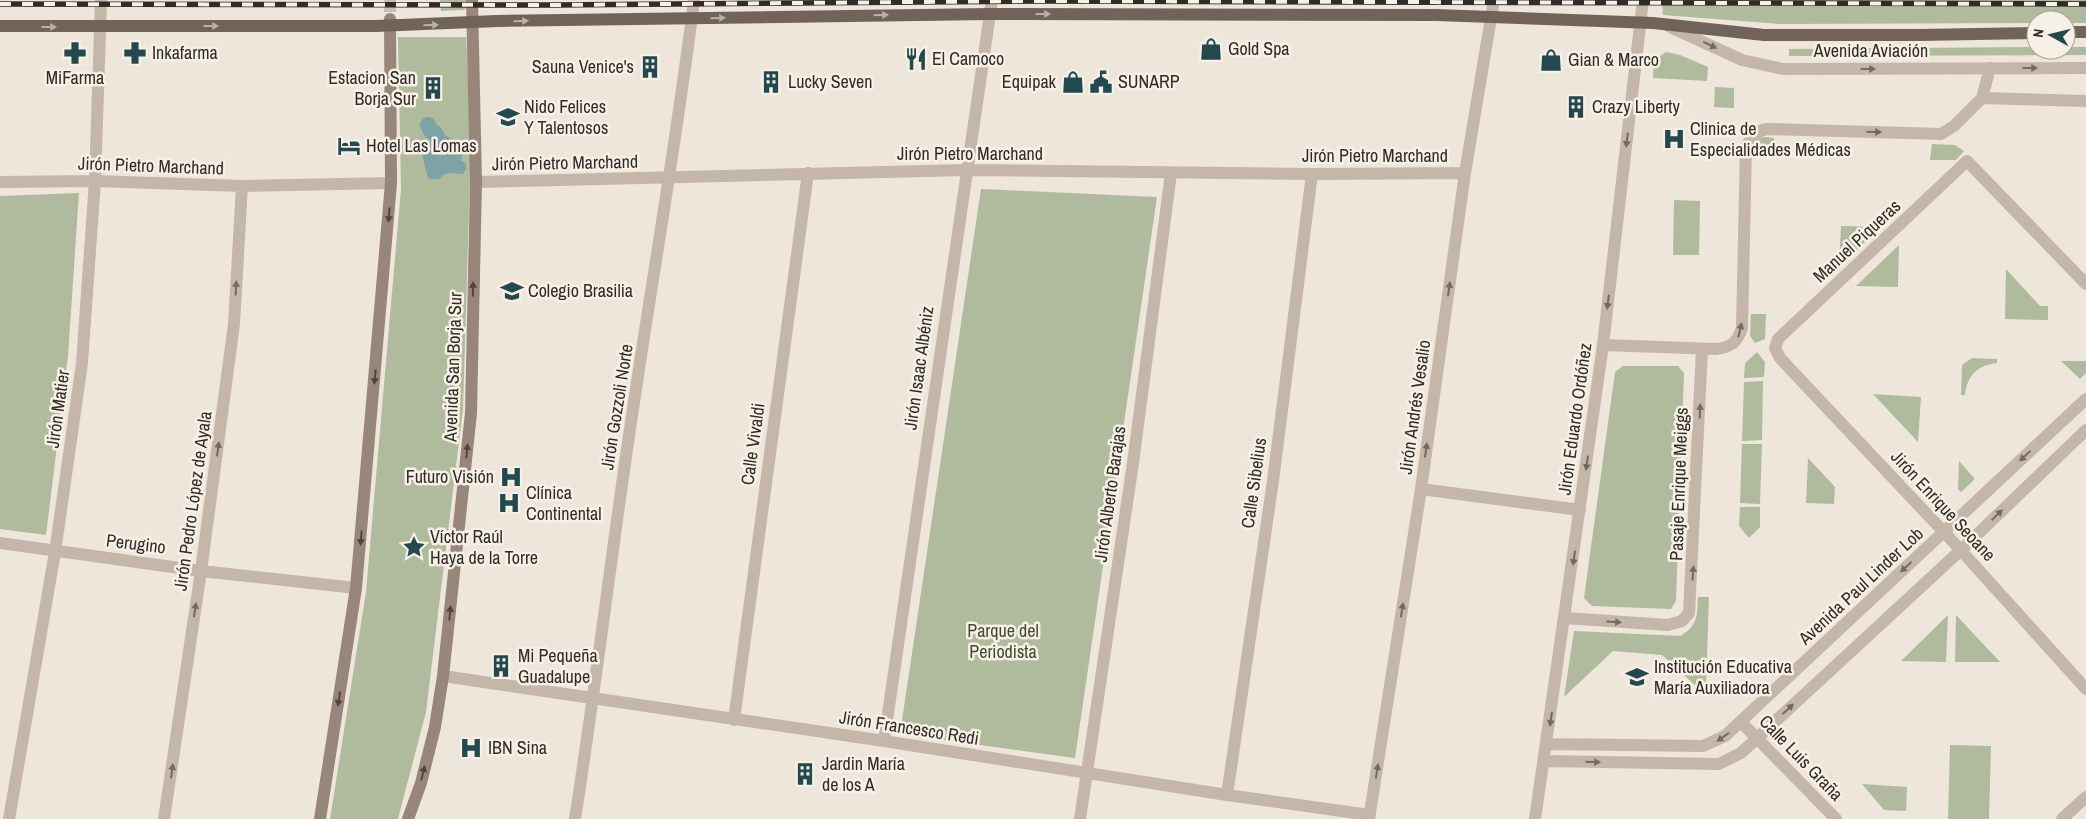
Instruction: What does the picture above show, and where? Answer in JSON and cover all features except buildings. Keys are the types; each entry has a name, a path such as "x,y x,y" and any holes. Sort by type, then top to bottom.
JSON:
{"main road":[{"name":"Avenida San Borja Sur","path":"408,819 421,783 435,727 443,676 471,413 476,182 472,0"},
{"name":"Avenida Aviación","path":"0,26 390,22 472,23 497,21 989,14 1492,16 1666,24 1764,35 2026,33"},
{"path":"320,819 356,588 391,183 390,22"}],"street":[{"name":"Jirón Matier","path":"9,819 55,552 82,363 95,181 101,0"},
{"name":"Jirón Gozzoli Norte","path":"575,819 594,698 629,436 670,178 694,0"},
{"name":"Jirón Isaac Albéniz","path":"884,742 992,0"},
{"name":"Jirón Andrés Vesalio","path":"1370,817 1421,489 1466,173 1494,0"},
{"name":"Jirón Eduardo Ordóñez","path":"1535,819 1545,761 1603,345 1644,0"},
{"name":"Avenida Aviación","path":"1666,24 1742,60 1783,69 2086,68"},
{"path":"1603,345 1716,349 1733,345 1742,328 1746,148 1756,133 1767,129 1941,134 1954,126 1982,98 1990,68"},
{"path":"1982,98 2086,101"},
{"name":"Manuel Piqueras","path":"1775,348 1778,339 1967,161 2086,284"},
{"name":"Jirón Pietro Marchand","path":"476,182 966,170 1312,174 1466,173"},
{"name":"Jirón Alberto Barajas","path":"1080,819 1133,463 1171,172"},
{"name":"Calle Vivaldi","path":"734,720 808,173"},
{"name":"Calle Sibelius","path":"1227,795 1273,481 1312,174"},
{"name":"Jirón Pietro Marchand","path":"0,182 95,181 242,186 391,183"},
{"name":"Jirón Pedro López de Ayala","path":"164,819 201,570 234,324 242,186"},
{"name":"Pasaje Enrique Meiggs","path":"1565,618 1668,625 1684,620 1691,607 1702,348"},
{"name":"Jirón Enrique Seoane","path":"1775,348 1780,358 1961,550 2086,689"},
{"name":"Avenida Paul Linder Lob","path":"1547,744 1703,746 1725,736 2086,399"},
{"path":"1545,761 1719,764 1741,753 1961,550 2086,430"},
{"path":"2043,439 2059,456"},
{"path":"1421,489 1580,510"},
{"name":"Perugino","path":"0,543 55,552 356,588"},
{"path":"1841,629 1856,645"},
{"name":"Jirón Francesco Redi","path":"443,676 1370,817"},
{"name":"Calle Luis Graña","path":"1741,722 1758,737 1836,819"},
{"path":"2062,819 2086,797"}],"green space":[{"path":"440,0 466,0 466,8 464,10 441,11"},
{"path":"1662,0 2086,0 2086,23 2076,23 2076,10 2026,10 2026,23 1781,24 1663,15"},
{"path":"398,37 466,37 470,114 470,177 463,409 426,712 398,819 330,819 366,592 401,189"},
{"path":"2026,47 2026,55 1789,56 1789,49"},
{"path":"2076,47 2086,47 2086,55 2076,55"},
{"path":"1666,52 1680,55 1708,67 1707,81 1653,78 1654,60"},
{"path":"1715,87 1734,88 1734,108 1714,107"},
{"path":"1764,137 1774,138 1774,146 1769,149 1767,154 1754,153 1757,141"},
{"path":"1932,144 1955,145 1964,151 1956,160 1930,160"},
{"name":"Parque del Periodista","path":"981,189 1157,197 1075,758 900,734"},
{"path":"79,193 68,356 46,535 0,529 0,196"},
{"path":"1674,200 1700,201 1699,255 1673,255"},
{"path":"1841,226 1881,227 1839,266"},
{"path":"1899,245 1898,287 1856,286"},
{"path":"2006,269 2040,306 2048,306 2048,320 2005,319"},
{"path":"1751,314 1766,314 1765,339 1755,343 1750,336"},
{"path":"1757,352 1765,362 1764,377 1744,378 1745,363"},
{"path":"1972,358 1997,359 1997,363 1984,366 1974,373 1968,382 1965,395 1961,395 1962,365"},
{"path":"2061,361 2086,361 2086,373 2080,379"},
{"path":"1623,366 1678,366 1684,373 1676,601 1671,609 1592,606 1584,598 1615,372"},
{"path":"1763,381 1762,440 1742,441 1744,382"},
{"path":"1873,394 1921,397 1918,442"},
{"path":"1742,444 1762,444 1760,504 1740,503"},
{"path":"1808,458 1835,487 1834,504 1806,503"},
{"path":"1959,461 1975,479 1961,492 1958,489"},
{"path":"1740,507 1760,507 1760,527 1749,538 1739,526"},
{"path":"1698,597 1709,597 1706,685 1696,686 1662,655 1613,651 1564,697 1574,631 1681,636 1694,624"},
{"path":"1948,615 1946,662 1901,661"},
{"path":"1956,615 2000,662 1955,662"},
{"path":"1950,745 1991,746 1989,819 1948,819"},
{"path":"1862,784 1907,787 1906,811 1884,810"}],"water":[{"path":"438,156 456,157 466,164 466,169 463,174 447,173 439,179 430,179 427,176 428,171 437,168"}],"waterway":[{"path":"428,125 439,141 453,149 454,157"},
{"path":"434,170 431,157 439,141"}],"tunnel":[{"path":"390,0 390,19"}],"railway":[{"path":"0,4 554,5 1037,1 2086,4"}],"place":[{"name":"Gold Spa","path":"1211,49"},
{"name":"MiFarma","path":"75,53"},
{"name":"Inkafarma","path":"135,53"},
{"name":"El Camoco","path":"916,59"},
{"name":"Gian & Marco","path":"1551,60"},
{"name":"Sauna Venice's","path":"650,67"},
{"name":"Lucky Seven","path":"771,82"},
{"name":"Equipak","path":"1073,82"},
{"name":"SUNARP","path":"1101,82"},
{"name":"Estacion San Borja Sur","path":"433,88"},
{"name":"Crazy Liberty","path":"1576,107"},
{"name":"Nido Felices Y Talentosos","path":"508,117"},
{"name":"Clinica de Especialidades Médicas","path":"1674,139"},
{"name":"Hotel Las Lomas","path":"349,146"},
{"name":"Colegio Brasilia","path":"512,291"},
{"name":"Futuro Visión","path":"511,477"},
{"name":"Clínica Continental","path":"509,503"},
{"name":"Víctor Raúl Haya de la Torre","path":"414,547"},
{"name":"Mi Pequeña Guadalupe","path":"501,666"},
{"name":"Institución Educativa María Auxiliadora","path":"1637,677"},
{"name":"IBN Sina","path":"471,748"},
{"name":"Jardin María de los A","path":"805,774"}]}
